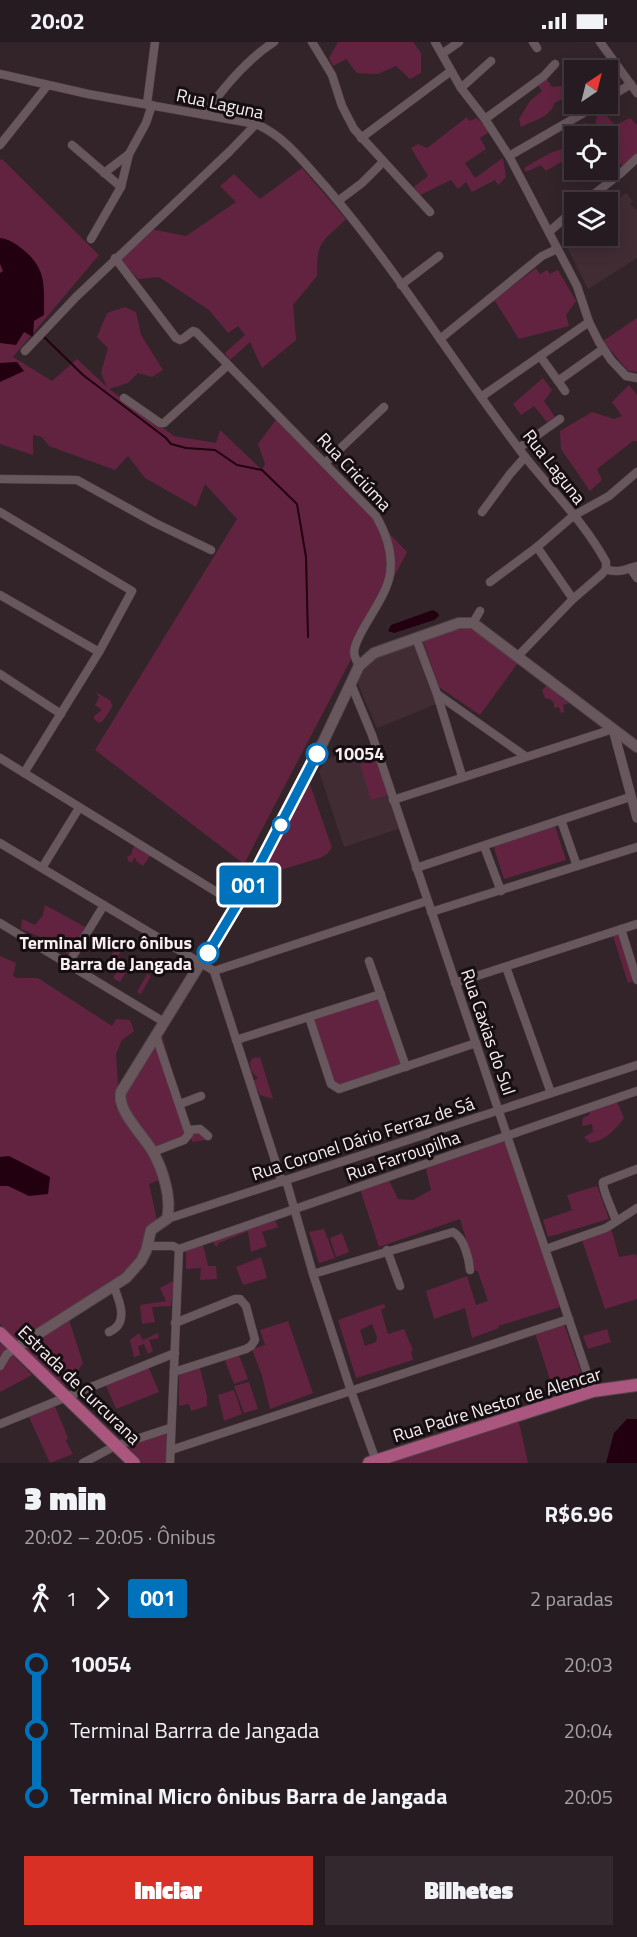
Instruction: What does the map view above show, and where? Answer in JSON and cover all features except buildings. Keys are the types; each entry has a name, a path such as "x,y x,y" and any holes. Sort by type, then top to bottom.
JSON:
{"main road":[{"path":"16,1348 114,1287 134,1270 148,1246 151,1230 167,1219 169,1208 167,1195 153,1152 122,1107 121,1092 250,883 304,782 359,666 374,653 459,624 473,623 637,747"},
{"name":"Estrada de Curcurana","path":"0,1333 134,1463"},
{"name":"Rua Padre Nestor de Alencar","path":"373,1462 592,1391 637,1385"}],"street":[{"path":"91,239 121,187 129,154 147,123 155,42"},
{"path":"204,115 233,78 274,42"},
{"path":"312,42 332,75 350,123 361,138 430,212"},
{"path":"435,42 461,88 509,156 581,295 589,322 603,350 623,374 637,378"},
{"path":"442,54 459,42"},
{"path":"600,42 637,93"},
{"path":"461,88 491,61"},
{"path":"485,119 544,76 555,64"},
{"path":"361,138 451,71"},
{"name":"Rua Laguna","path":"3,75 47,86 256,124 277,135 338,201 525,457 573,516 602,556 606,569"},
{"path":"618,92 631,84"},
{"path":"0,145 47,86"},
{"path":"509,156 582,114"},
{"path":"25,351 76,297 256,124"},
{"path":"72,145 121,187"},
{"path":"105,173 129,154"},
{"path":"597,192 637,158"},
{"path":"338,201 362,183 383,162"},
{"path":"549,232 564,219"},
{"path":"440,339 542,256 557,249"},
{"path":"401,285 439,256"},
{"name":"Rua Criciúma","path":"116,258 176,338 180,340 193,331 196,332 376,516 388,545 391,565 389,579 379,604 356,644 354,652 359,666"},
{"path":"481,397 589,322"},
{"path":"558,381 603,350"},
{"path":"540,356 565,391"},
{"path":"124,398 160,423 164,423 228,365"},
{"path":"325,463 384,408"},
{"path":"519,448 560,419"},
{"path":"482,512 525,457"},
{"path":"490,582 537,547 573,516 609,496 637,472"},
{"path":"0,479 77,480 155,523 211,550"},
{"path":"0,512 132,591 99,652 24,773"},
{"path":"537,547 573,599"},
{"path":"518,656 573,599 606,569 612,572 634,567 637,578"},
{"path":"0,595 99,652"},
{"path":"473,623 480,611"},
{"path":"416,638 437,694 462,776"},
{"path":"0,674 61,714"},
{"name":"Rua Caxias do Sul","path":"351,684 366,718 508,1135 592,1391"},
{"path":"437,694 525,756"},
{"path":"393,800 613,729 637,818"},
{"path":"0,758 236,904"},
{"path":"416,868 630,797"},
{"path":"42,868 79,807"},
{"path":"561,820 577,866"},
{"path":"0,843 104,905 205,958 213,971 295,1209 313,1274 373,1462"},
{"path":"484,846 501,891"},
{"path":"431,912 637,847"},
{"path":"213,971 427,902"},
{"path":"68,964 104,905"},
{"path":"0,923 164,1022"},
{"path":"455,983 637,924"},
{"path":"621,929 637,980"},
{"path":"369,961 406,1068"},
{"path":"506,967 551,1093"},
{"path":"236,1040 381,994"},
{"path":"309,1017 331,1084 339,1089 476,1043"},
{"path":"153,1152 184,1140 189,1130 156,1036"},
{"name":"Rua Coronel Dário Ferraz de Sá","path":"167,1219 637,1065"},
{"name":"Rua Farroupilha","path":"178,1249 637,1091"},
{"path":"180,1104 201,1096"},
{"path":"189,1130 200,1129 208,1136"},
{"path":"616,1221 611,1203 602,1185 606,1180 637,1169"},
{"path":"546,1249 600,1231 637,1208"},
{"path":"313,1274 453,1232 462,1240 470,1270"},
{"path":"148,1246 173,1246 178,1249 170,1463"},
{"path":"387,1250 400,1286"},
{"path":"109,1332 116,1328 121,1320 114,1287"},
{"path":"174,1372 246,1348 251,1346 255,1340 246,1306 240,1299 175,1323"},
{"path":"171,1450 569,1319"},
{"path":"0,1366 7,1354 16,1348"},
{"path":"0,1424 175,1353"},
{"path":"83,1463 115,1446 170,1428"}],"shaded area":[{"path":"338,42 413,42 421,53 421,73 410,79 396,66 378,74 357,73 346,59 333,66 329,58"},
{"path":"546,78 552,87 564,86 564,99 554,103 553,108 546,115 521,127 519,119 530,101 542,91 538,85"},
{"path":"605,114 615,125 630,118 637,125 637,153 623,166 618,161 620,142 618,143 618,126 583,126 584,123 595,125 597,116"},
{"path":"467,117 469,121 477,118 490,131 480,138 486,149 465,163 475,178 503,158 506,177 498,185 495,180 472,192 466,182 458,189 451,180 420,195 414,187 428,176 411,148 418,144 427,148"},
{"path":"564,148 564,164 561,162 546,171 541,165 526,172 524,168"},
{"path":"2,159 99,255 13,357 52,381 77,359 107,387 101,373 108,348 97,337 107,313 125,307 136,312 141,335 163,370 152,377 138,373 128,383 109,389 174,436 216,443 220,430 262,470 265,464 258,444 278,417 407,552 244,864 95,750 237,519 205,484 196,507 145,478 128,456 115,470 49,446 42,437 33,435 33,455 0,444 0,160"},
{"path":"302,168 346,219 322,243 318,255 317,276 293,305 296,340 262,368 250,342 230,360 225,353 245,335 238,326 228,333 209,310 159,277 138,279 120,259 150,229 186,236 236,202 220,186 234,174 260,199"},
{"path":"626,193 633,201 630,204 637,210 637,258 588,289 566,246 618,246 618,199"},
{"path":"0,238 14,243 29,255 40,270 44,286 44,315 34,321 33,337 24,332 16,345 0,343 0,273 3,271 0,264"},
{"path":"536,268 540,274 547,270 550,274 558,270 576,301 566,315 569,326 519,339 495,301 489,304"},
{"path":"637,318 637,372 628,371 603,341"},
{"path":"17,362 24,371 0,382 0,363"},
{"path":"543,378 552,390 544,401 555,417 547,422 534,406 521,415 513,404"},
{"path":"629,385 637,395 637,441 633,441 597,469 602,480 590,491 561,449 560,431 592,412 614,419 622,416 612,402"},
{"path":"433,610 439,616 434,620 394,633 388,631 391,625"},
{"path":"471,620 523,656 480,715 439,687 421,634"},
{"path":"421,634 444,701 377,728 354,675 362,662"},
{"path":"550,683 561,690 559,696 569,703 563,705 564,712 561,713 559,707 554,708 554,703 545,698 542,690"},
{"path":"96,692 111,701 112,707 103,721 99,723 94,719 94,716 102,710 95,705 99,697"},
{"path":"374,744 401,828 344,847 319,771 327,759"},
{"path":"377,759 388,795 371,800 360,764"},
{"path":"308,779 332,848 320,858 257,877"},
{"path":"555,826 566,860 504,879 493,845"},
{"path":"135,844 147,850 150,856 143,866 136,861 135,857 132,862 129,862 127,857 132,854"},
{"path":"45,905 87,928 71,956 47,940 21,929 22,919 35,925 43,915"},
{"path":"624,932 637,980 628,983 613,936"},
{"path":"113,944 122,950 118,956 130,963 132,959 144,966 142,970 151,976 141,994 137,992 147,974 131,964 120,982 113,978 121,965 110,958 114,951"},
{"path":"0,956 16,963 13,976 38,978 112,1026 116,1019 130,1020 134,1031 122,1040 116,1054 118,1087 114,1096 116,1108 153,1162 159,1180 149,1184 157,1220 142,1253 128,1272 19,1344 0,1324"},
{"path":"381,994 406,1067 336,1088 309,1017"},
{"path":"161,1032 190,1133 200,1132 206,1140 192,1142 191,1137 154,1152 121,1101"},
{"path":"260,1057 273,1099 260,1095 253,1081 258,1078 251,1071 250,1062 253,1058"},
{"path":"593,1102 617,1102 624,1118 601,1140 590,1143 584,1137 593,1132 592,1124 582,1126 583,1118 589,1115"},
{"path":"506,1138 560,1307 498,1326 499,1328 472,1338 465,1308 434,1319 426,1291 467,1276 476,1305 488,1301 478,1272 475,1270 460,1219 379,1247 360,1189 388,1178 398,1199 413,1200 431,1190 425,1165"},
{"path":"9,1156 50,1177 48,1194 29,1196 8,1186 0,1186 0,1157"},
{"path":"597,1186 609,1219 548,1237 543,1220 572,1210 567,1195"},
{"path":"272,1213 278,1227 262,1232 267,1246 251,1252 248,1231 219,1243 216,1247 212,1240"},
{"path":"611,1228 619,1257 636,1254 637,1299 605,1309 582,1240"},
{"path":"324,1229 335,1258 319,1263 309,1232"},
{"path":"342,1233 349,1252 336,1257 330,1238"},
{"path":"203,1244 208,1266 216,1266 217,1279 200,1280 201,1268 186,1269 186,1248"},
{"path":"261,1257 267,1278 243,1285 236,1267"},
{"path":"175,1280 171,1306 152,1307 155,1322 142,1324 140,1305 166,1301 160,1288"},
{"path":"383,1304 386,1307 381,1310 388,1334 404,1329 413,1350 411,1352 413,1360 356,1378 338,1320","holes":["372,1324 377,1337 376,1342 365,1346 360,1330"]},
{"path":"69,1320 83,1363 77,1372 71,1375 74,1378 66,1379 64,1388 21,1348"},
{"path":"288,1321 313,1393 270,1409 262,1376 252,1349 265,1345 260,1330"},
{"path":"564,1324 584,1380 553,1389 535,1333"},
{"path":"607,1329 611,1342 588,1349 583,1336"},
{"path":"139,1333 143,1340 158,1333 159,1338 149,1340 153,1351 148,1354 144,1344 138,1346 140,1355 134,1357 130,1340"},
{"path":"0,1343 32,1375 0,1392"},
{"path":"238,1353 248,1379 234,1384 224,1358"},
{"path":"148,1366 159,1392 116,1409 105,1383"},
{"path":"200,1368 207,1406 191,1411 189,1404 179,1406 179,1374"},
{"path":"249,1382 258,1409 244,1413 234,1386"},
{"path":"234,1390 242,1414 224,1421 218,1395"},
{"path":"54,1404 68,1438 66,1441 73,1454 50,1463 28,1415"},
{"path":"627,1419 637,1419 637,1463 606,1463 614,1433"},
{"path":"519,1422 528,1463 385,1463 509,1423"},
{"path":"168,1431 167,1463 142,1463 127,1445"}],"waterway":[{"path":"43,336 83,375 171,444 186,448 215,450 237,465 262,470 297,504 306,557 308,637"}],"bus line":[{"name":"001","path":"208,953 250,883 317,754"}],"place":[{"name":"10054","path":"317,754"},
{"name":"Terminal Micro ônibus Barra de Jangada","path":"208,953"}]}
